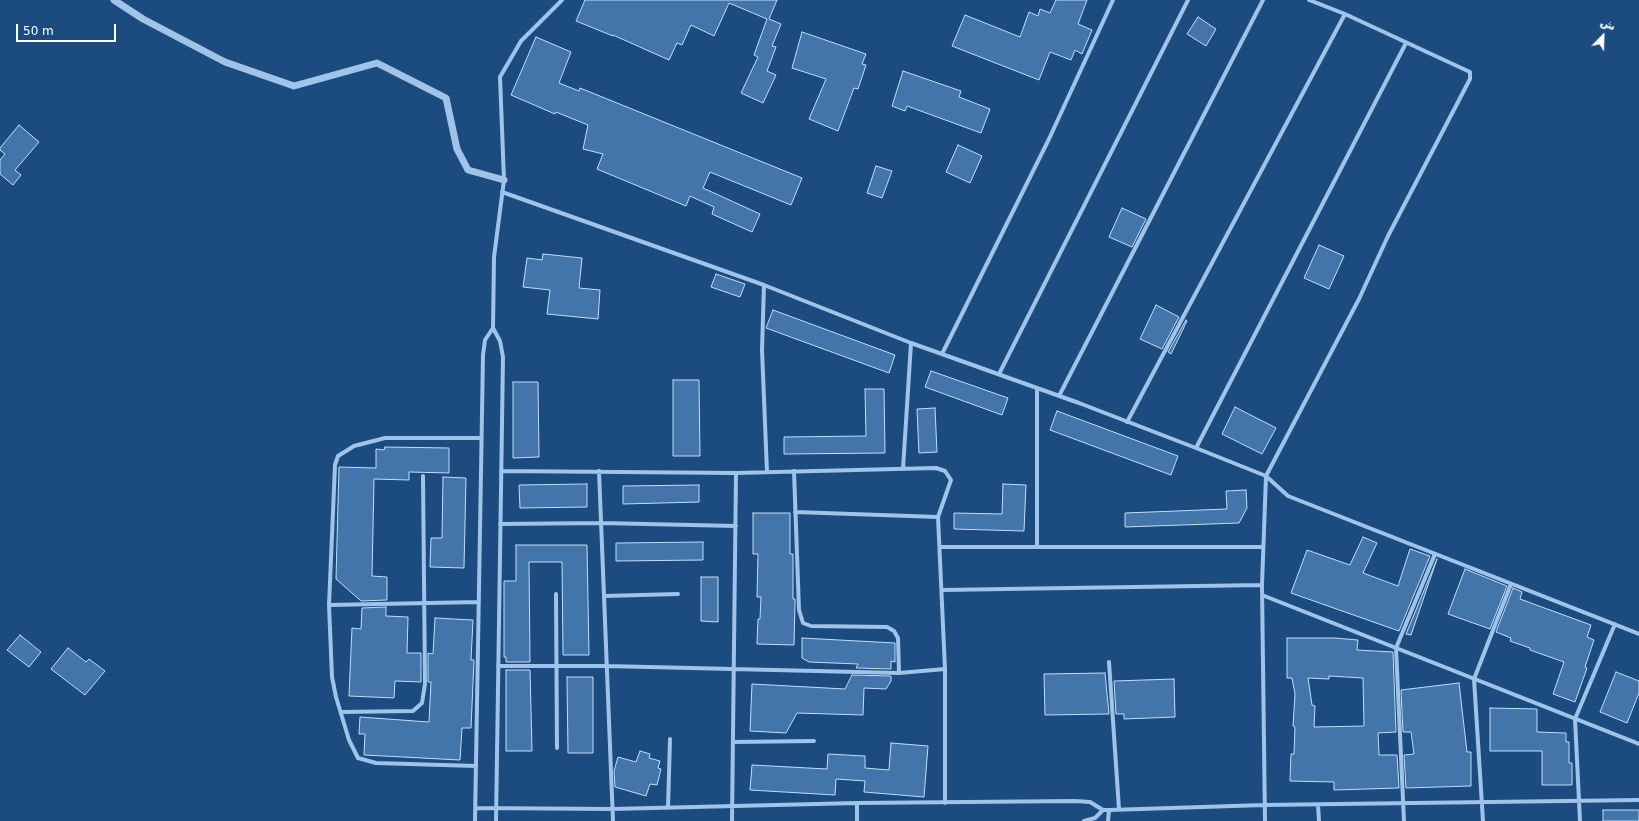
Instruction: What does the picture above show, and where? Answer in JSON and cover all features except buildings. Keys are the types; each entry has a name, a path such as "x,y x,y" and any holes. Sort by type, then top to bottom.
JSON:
{"street":[{"path":"114,0 143,19 225,62 294,86 377,63 446,98 457,149 468,170 504,180"},
{"path":"496,821 503,356 500,341 493,328 494,257 504,180 500,77 521,41 562,0"},
{"path":"942,354 1049,139 1113,0"},
{"path":"999,374 1188,0"},
{"path":"1059,396 1263,0"},
{"path":"1265,821 1262,585 1266,476 1359,299 1388,236 1470,79 1470,72 1345,14 1309,0"},
{"path":"1127,422 1345,14"},
{"path":"1196,448 1406,43"},
{"path":"502,192 764,285 912,343 1059,396 1196,448 1266,476 1288,496 1639,634"},
{"path":"764,285 762,350 767,472"},
{"path":"475,821 481,438 484,348 485,340 493,328"},
{"path":"903,469 912,343"},
{"path":"1037,388 1037,548"},
{"path":"476,766 376,763 358,758 349,740 336,697 332,677 329,604 335,465 338,456 354,446 385,438 481,438"},
{"path":"501,471 736,473 936,468 945,471 950,480 938,517 945,669 945,803"},
{"path":"794,471 799,610 803,623 811,626 887,627 894,631 898,638 899,674"},
{"path":"599,472 613,821"},
{"path":"732,821 736,473"},
{"path":"341,712 414,711 422,703 424,684 423,476"},
{"path":"795,512 938,517"},
{"path":"500,524 601,523 736,526"},
{"path":"940,548 1263,547"},
{"path":"1404,821 1396,648 1435,554"},
{"path":"1483,821 1474,679 1511,584"},
{"path":"942,590 1262,585"},
{"path":"556,594 558,748"},
{"path":"604,596 678,594"},
{"path":"1262,595 1639,744"},
{"path":"329,604 479,602"},
{"path":"1580,821 1575,719 1615,624"},
{"path":"1109,662 1118,809"},
{"path":"498,666 607,666 899,674 945,669"},
{"path":"668,808 670,739"},
{"path":"733,742 814,741"},
{"path":"476,808 612,809 857,803 1083,801 1090,802 1103,810 1109,810 1639,800"},
{"path":"857,803 857,821"},
{"path":"1318,805 1319,821"},
{"path":"1084,821 1095,818 1103,810"},
{"path":"1108,821 1109,810"}]}
